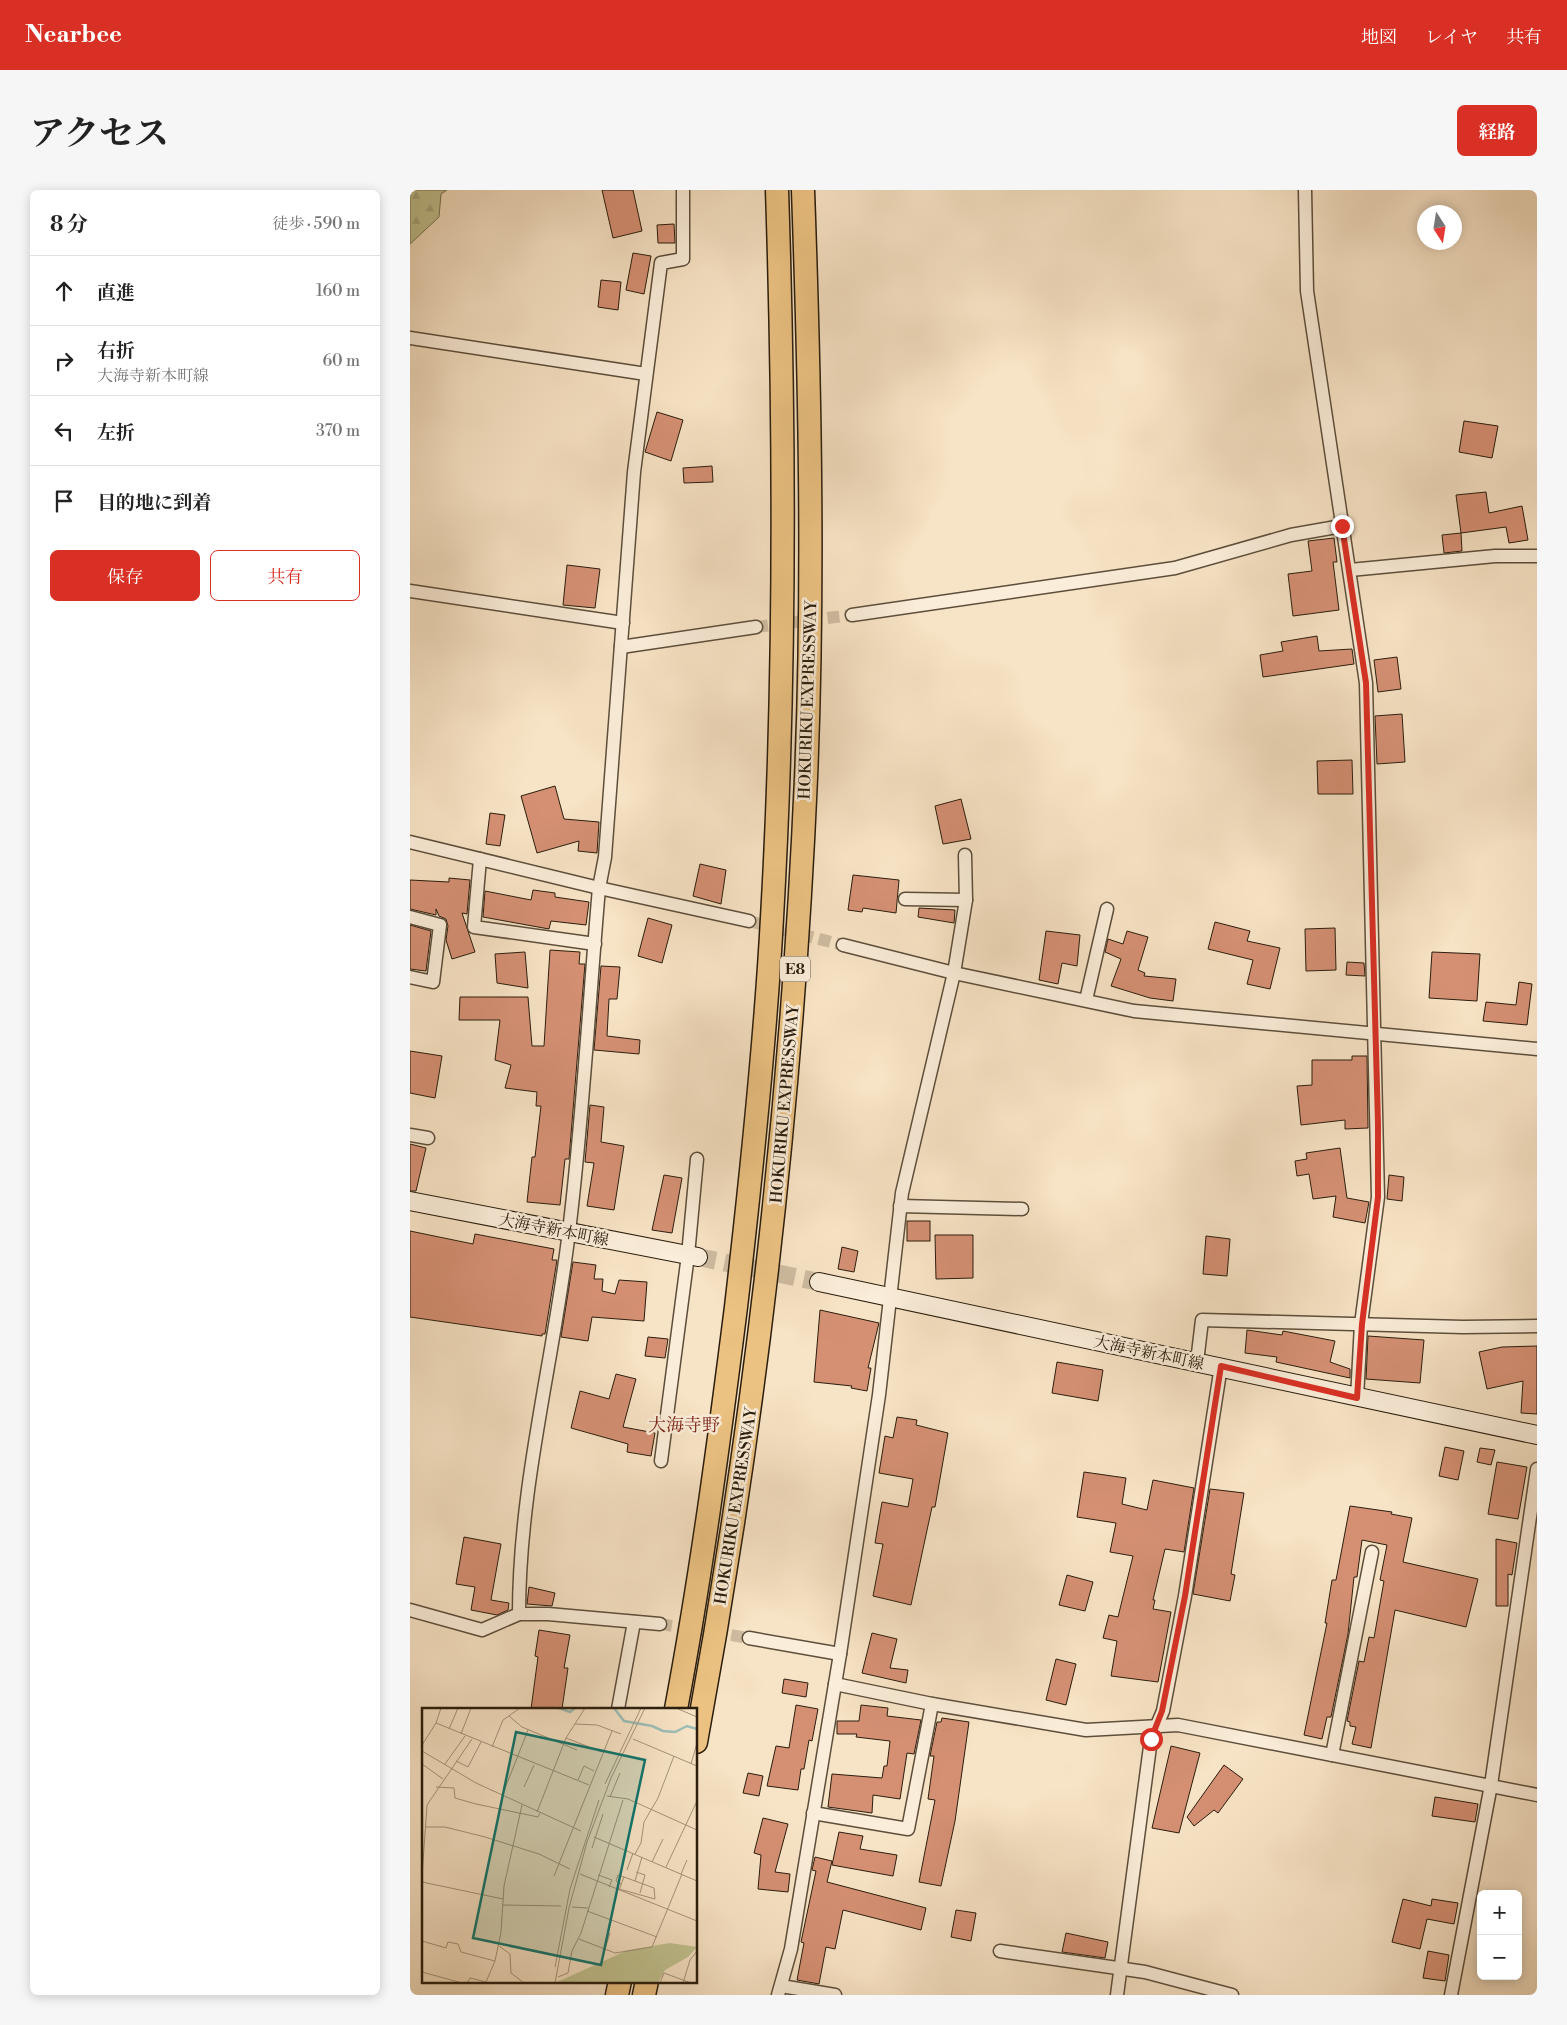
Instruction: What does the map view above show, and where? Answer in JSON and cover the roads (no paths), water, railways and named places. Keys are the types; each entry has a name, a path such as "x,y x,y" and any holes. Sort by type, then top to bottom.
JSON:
{"highway":[{"name":"HOKURIKU EXPRESSWAY","path":"676,1708 714,1481 750,1187 772,919 783,605 782,419 777,190"},
{"name":"HOKURIKU EXPRESSWAY","path":"698,1730 738,1499 759,1344 775,1208 794,990 806,776 810,612 810,457 803,190"},
{"path":"617,1995 620,1982"},
{"path":"644,1995 647,1982"}],"main road":[{"name":"大海寺新本町線","path":"410,1201 693,1256"},
{"name":"大海寺新本町線","path":"819,1282 1221,1366 1357,1398 1537,1435"}],"street":[{"path":"519,1614 519,1573 530,1475 569,1232 600,888 605,857 634,472 661,263 683,259 683,190"},
{"path":"1305,190 1307,291 1366,683 1378,1197 1362,1324 1357,1398"},
{"path":"410,338 646,374"},
{"path":"852,615 1175,568 1291,535 1342,526"},
{"path":"1350,570 1495,556 1537,556"},
{"path":"410,591 623,623"},
{"path":"621,647 756,627"},
{"path":"410,842 600,888 749,921"},
{"path":"836,1995 780,1991 791,1949 840,1654 891,1298 900,1206 954,973 966,900 965,855"},
{"path":"480,859 474,927 595,944"},
{"path":"905,899 966,900"},
{"path":"1086,1000 1106,909"},
{"path":"410,917 440,925 433,982 410,977"},
{"path":"843,945 954,973 1134,1011 1537,1049"},
{"path":"410,1135 428,1138"},
{"path":"661,1461 693,1256 697,1159"},
{"path":"900,1206 1022,1209"},
{"path":"1197,1362 1202,1320 1463,1327 1537,1326"},
{"path":"1117,1995 1151,1739 1158,1726 1162,1711 1185,1596 1221,1366"},
{"path":"1451,1995 1491,1785 1537,1469"},
{"path":"1332,1755 1372,1552"},
{"path":"410,1610 482,1630 519,1614 548,1614 660,1624"},
{"path":"618,1708 634,1622"},
{"path":"749,1638 840,1654"},
{"path":"835,1684 932,1704 1086,1730 1178,1725 1537,1795"},
{"path":"814,1813 908,1829 932,1704"},
{"path":"1000,1952 1146,1972 1232,1995"}],"tunnel":[{"path":"756,627 852,615"},
{"path":"749,921 843,945"},
{"path":"698,1257 819,1282"},
{"path":"660,1624 749,1638"}],"district":[{"name":"大海寺野","path":"684,1425"}]}
